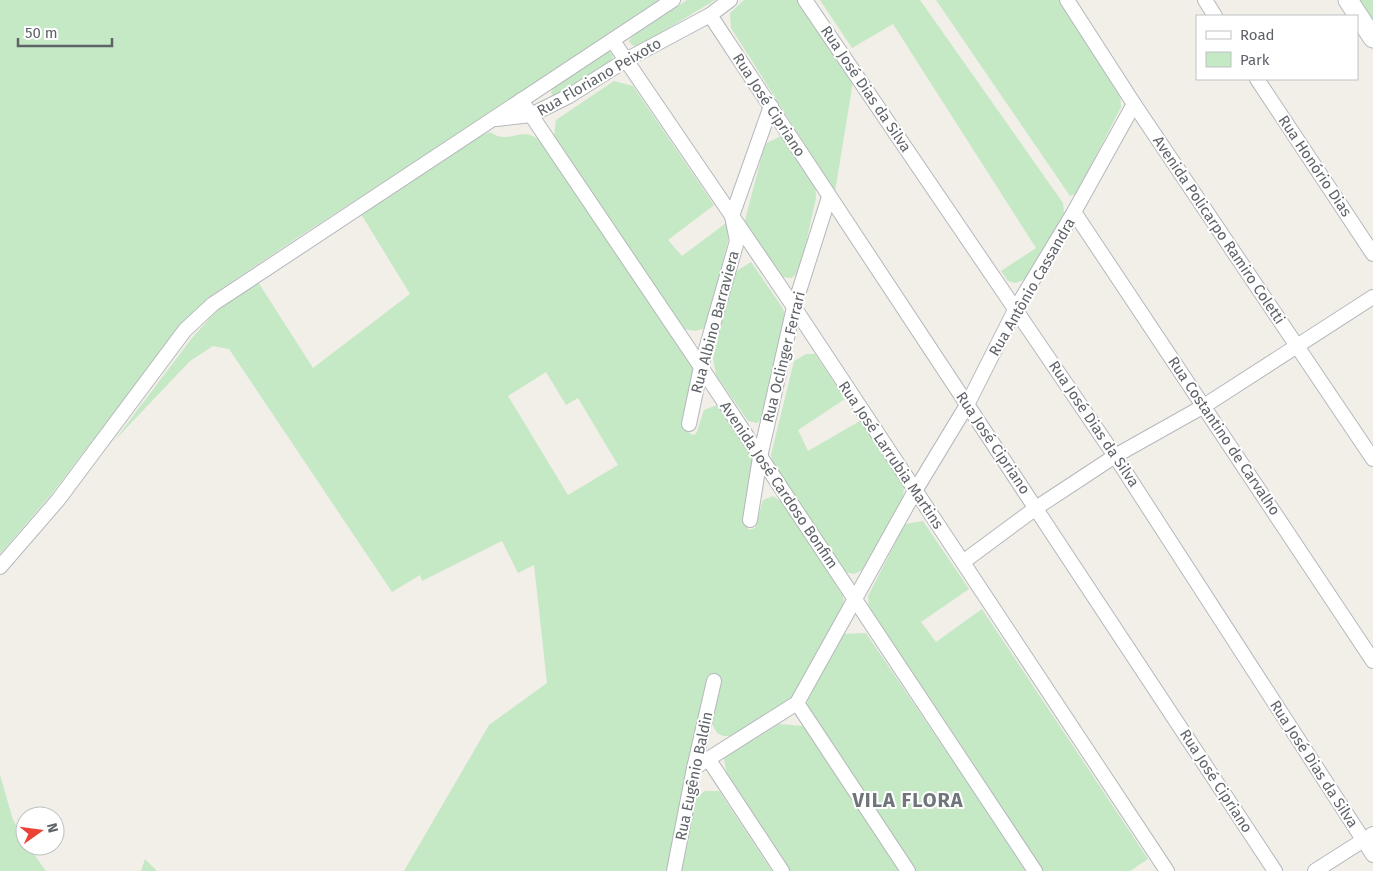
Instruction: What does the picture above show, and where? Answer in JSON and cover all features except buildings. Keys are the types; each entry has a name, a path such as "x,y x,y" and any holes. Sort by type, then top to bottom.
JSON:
{"street":[{"name":"Rua Floriano Peixoto","path":"493,120 674,0"},
{"name":"Rua Floriano Peixoto","path":"493,120 531,115 569,96 626,60 710,15 730,0"},
{"name":"Rua José Dias da Silva","path":"805,0 1115,456 1368,837 1373,855"},
{"name":"Avenida Policarpo Ramiro Coletti","path":"1067,0 1134,104 1373,459"},
{"path":"1205,0 1214,15"},
{"path":"1349,1 1373,38"},
{"name":"Rua José Cipriano","path":"710,15 1275,871"},
{"name":"Rua José Larrubia Martins","path":"613,41 794,307 1167,871"},
{"name":"Rua Honório Dias","path":"1258,80 1373,254"},
{"name":"Avenida José Cardoso Bonfim","path":"521,100 701,367 1035,871"},
{"name":"Rua Antônio Cassandra","path":"797,703 915,491 967,405 1016,308 1074,212 1134,104"},
{"path":"732,216 771,106"},
{"path":"0,567 58,500 185,330 213,304 328,226 493,120"},
{"name":"Rua Oclinger Ferrari","path":"750,520 760,456 794,307 829,197"},
{"name":"Rua Costantino de Carvalho","path":"1074,212 1373,661"},
{"name":"Rua Albino Barraviera","path":"689,424 701,367 737,241 732,216"},
{"path":"963,562 1036,508 1115,456 1204,406 1373,297"},
{"name":"Rua Eugênio Baldin","path":"674,871 694,768 714,681"},
{"path":"694,768 797,703 908,871"},
{"path":"709,760 782,871"},
{"path":"1315,871 1368,837"}],"green space":[{"path":"0,0 663,0 547,74 209,297 181,325 50,496 0,554"},
{"path":"687,0 715,0 639,46 630,43 629,41 633,36"},
{"path":"744,0 809,0 855,69 835,192 731,28 730,13"},
{"path":"820,0 920,0 1063,203 1064,213 1026,279 1015,283 1008,281 1001,271 1036,248 893,24 852,48"},
{"path":"936,0 1059,0 1120,91 1121,107 1077,193 1070,196"},
{"path":"1356,0 1373,0 1373,29"},
{"path":"606,51 610,52 613,56 611,63 556,96 552,95 551,92 554,87"},
{"path":"614,81 633,86 714,205 668,240 682,256 726,223 729,237 706,328 695,331 684,329 554,136 556,120"},
{"path":"490,132 503,137 526,134 539,140 693,366 695,378 685,429 692,435 696,434 704,410 717,405 751,454 755,467 746,525 749,530 755,528 763,500 773,496 782,502 843,596 844,605 792,697 736,736 723,736 717,733 712,724 720,684 688,768 667,871 404,871 489,725 547,683 534,565 518,573 502,541 422,581 420,575 392,592 229,349 213,346 190,361 114,441 192,338 217,310 258,282 313,368 410,294 361,214 476,138","holes":["546,372 566,405 578,398 618,465 568,495 508,396"]},
{"path":"781,136 815,183 816,198 800,270 792,278 782,277 748,230 745,220 765,144"},
{"path":"751,262 782,307 786,316 764,418 757,423 748,421 716,375 713,358 735,272"},
{"path":"806,354 815,354 845,399 798,430 808,451 860,421 904,485 903,499 862,570 854,574 845,572 775,470 771,455 794,361"},
{"path":"923,521 969,589 921,622 936,642 982,609 1148,859 1130,871 1043,871 869,609 868,596 905,524"},
{"path":"866,633 1027,871 916,871 808,711 807,698 842,634"},
{"path":"779,724 803,726 900,871 789,871 727,777 724,758"},
{"path":"0,775 15,824 15,856 35,856 46,871 0,871"},
{"path":"705,791 719,791 772,871 680,871 693,800"},
{"path":"145,859 157,871 141,871"}],"district":[{"name":"VILA FLORA","path":"908,800"}]}
